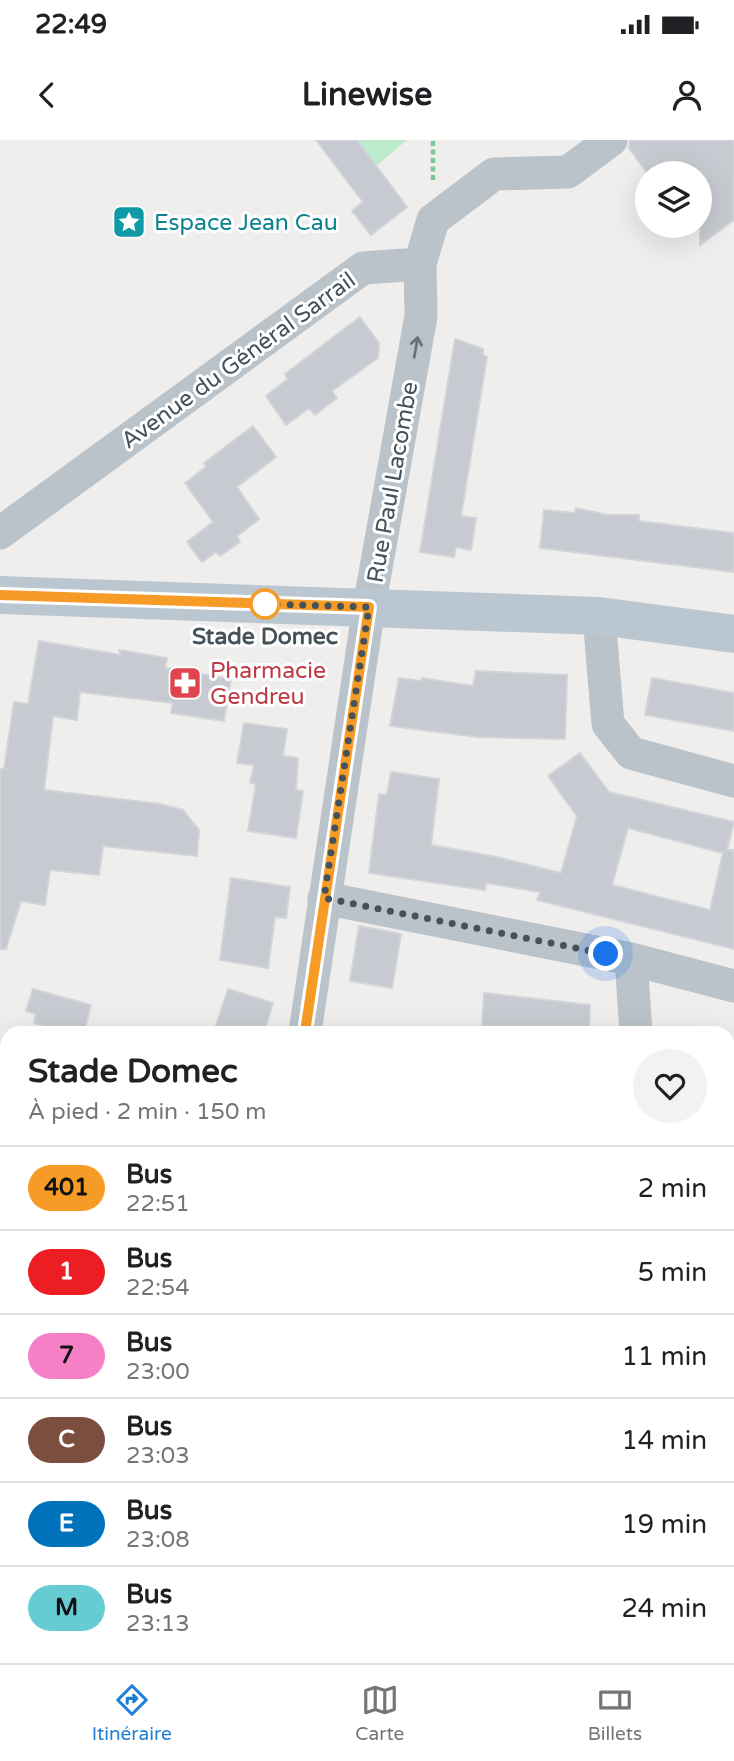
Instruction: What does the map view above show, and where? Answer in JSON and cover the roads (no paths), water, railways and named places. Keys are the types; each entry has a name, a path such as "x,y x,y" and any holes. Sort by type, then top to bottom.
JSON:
{"street":[{"path":"420,264 433,220 494,174 568,172 611,140"},
{"name":"Avenue du Général Sarrail","path":"0,533 363,268 420,264"},
{"name":"Rue Paul Lacombe","path":"306,1026 369,607 421,316 420,264"},
{"path":"0,596 598,616 734,634"},
{"path":"598,616 608,724 631,753 734,781"},
{"path":"324,898 631,959 734,986"},
{"path":"631,959 636,1026"}],"place":[{"name":"Espace Jean Cau","path":"129,222"},
{"name":"Stade Domec","path":"265,604"},
{"name":"Pharmacie Gendreu","path":"185,683"}]}
